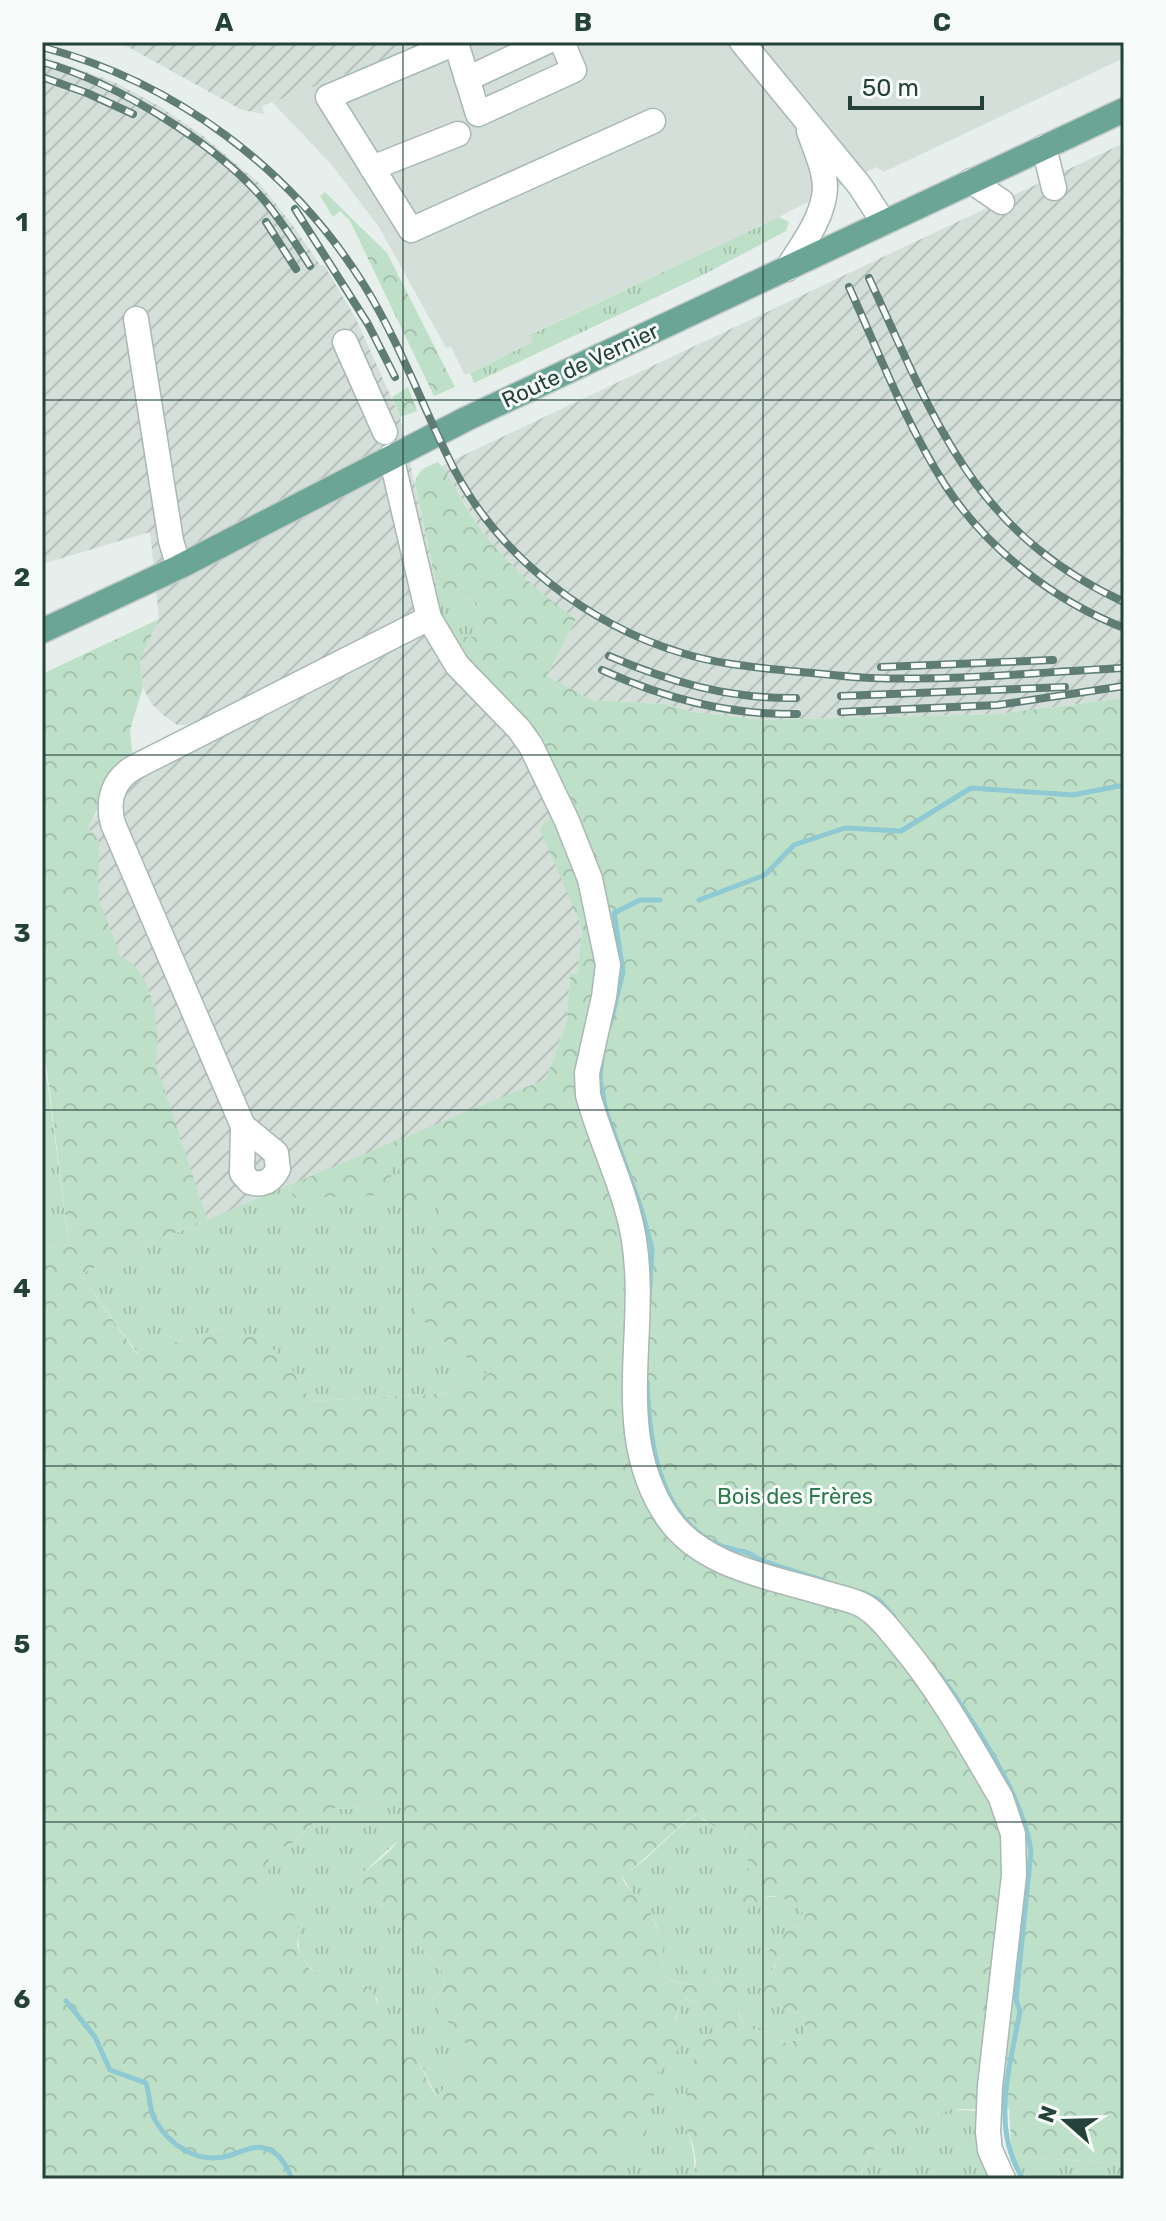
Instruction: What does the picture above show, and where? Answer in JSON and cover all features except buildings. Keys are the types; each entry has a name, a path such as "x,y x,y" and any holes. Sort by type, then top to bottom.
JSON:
{"main road":[{"name":"Route de Vernier","path":"42,631 179,567 388,444 787,269 1124,110"}],"street":[{"path":"562,42 574,70 478,114 457,42 328,97 411,230 653,121"},
{"path":"467,79 546,42"},
{"path":"742,42 860,186 884,223"},
{"path":"787,269 812,228 825,189 806,121"},
{"path":"372,168 458,134"},
{"path":"1044,147 1054,188"},
{"path":"971,181 1002,202"},
{"path":"136,319 171,541 179,567"},
{"path":"345,342 388,444 429,618 457,665 519,729 531,746 561,807 590,879 608,965 587,1073 588,1095 634,1241 637,1300 633,1404 644,1464 655,1497 678,1530 702,1550 735,1565 860,1604 873,1612 931,1680 1007,1812 1013,1834 1014,1875 988,2123 990,2150 1003,2179"},
{"path":"243,1126 113,824 111,796 120,779 133,768 429,618"}],"shaded area":[{"path":"119,42 431,42 262,106 264,114 242,110"},
{"path":"431,42 1124,42 1124,58 884,172 876,167 779,217 531,334 533,342 465,375 451,347 446,348 379,227 331,164 272,102"},
{"path":"42,56 114,82 159,106 203,136 259,183 321,266 324,265 356,319 400,417 436,583 438,615 541,748 582,933 577,975 570,975 567,1020 546,1079 80,1274 42,892 97,814 105,774 116,762 132,753 195,725 177,725 163,715 150,702 143,687 140,660 159,619 150,532 42,564"},
{"path":"1124,143 1124,698 998,714 764,720 692,712 665,704 591,700 547,676 576,619 542,595 498,552 441,466"}],"green space":[{"path":"325,192 387,253 455,387 434,396 350,221 340,211 333,217 320,196"},
{"path":"779,217 789,222 786,231 701,276 474,383 470,373 533,342 530,335"},
{"path":"408,387 417,411 400,417 392,397"},
{"name":"Bois des Frères","path":"438,462 499,552 535,587 576,619 547,676 591,700 665,704 692,712 764,720 998,714 1124,698 1124,2164 1012,2156 1009,2109 951,2109 907,2127 870,2152 861,2174 863,2179 693,2179 696,2162 693,2145 682,2118 697,2043 716,2034 696,2003 685,1998 675,2019 680,2029 680,2043 674,2059 661,2059 645,2139 620,2147 615,2179 42,2179 42,1249 69,1244 46,1064 42,1064 42,674 159,619 140,660 143,687 130,730 132,753 118,762 105,779 95,815 88,827 99,841 98,897 120,955 134,965 146,982 154,1006 158,1037 156,1064 207,1219 80,1274 137,1354 223,1328 249,1335 271,1347 288,1363 311,1401 450,1393 489,1374 442,1340 416,1313 444,1196 406,1209 399,1167 393,1167 387,1195 294,1198 287,1186 546,1079 567,1020 570,974 577,974 582,933 579,920 540,829 565,798 452,642 460,637 485,636 473,597 452,601 436,583 415,484 420,472","holes":["374,1803 403,1807 405,1829 391,1850 351,1883 382,1905 442,1971 445,1985 431,2001 471,2050 460,2060 438,2098 417,2059 388,2033 370,1989 355,1981 326,1982 309,1968 297,1946 299,1930 294,1914 275,1905 259,1905 267,1883 270,1852 290,1845 329,1808 349,1809","696,1814 722,1831 731,1822 742,1820 749,1865 746,1885 735,1907 744,1913 761,1900 775,1896 789,1901 805,1915 803,1924 789,1929 764,1956 779,1958 765,1986 760,2013 770,2004 802,2014 806,2030 801,2039 785,2043 767,2032 746,2028 738,2014 740,1989 733,1983 722,1984 706,1976 706,1958 692,1958 686,1969 693,1985 662,1976 663,1943 649,1910 625,1884 622,1876"]},
{"path":"436,583 452,601 473,597 485,636 460,637 452,642 438,614"},
{"path":"42,1064 45,1064 69,1244 42,1249"},
{"path":"400,1167 444,1195 442,1340 490,1374 450,1393 311,1401 288,1363 223,1328 138,1354 80,1274 287,1186 294,1198"},
{"path":"374,1803 403,1806 408,1818 404,1835 352,1883 382,1905 442,1971 445,1985 431,2001 472,2050 460,2060 438,2098 417,2059 390,2035 382,2020 377,1998 344,1981 326,1983 301,1953 299,1929 258,1905 267,1883 270,1852 290,1845 329,1808 349,1809"},
{"path":"697,1814 707,1823 742,1820 751,1869 747,1890 757,1900 784,1898 805,1915 803,1924 789,1929 765,1956 780,1957 773,1968 761,2011 770,2004 802,2014 806,2030 801,2039 785,2043 767,2032 746,2028 723,1984 705,1976 693,1985 662,1976 662,1948 655,1923 622,1875 642,1862"},
{"path":"684,1998 696,2003 717,2034 682,2118 692,2148 693,2179 615,2179 620,2146 637,2144 661,2058"},
{"path":"951,2109 978,2111 993,2179 863,2179 861,2174 870,2152 907,2127"},
{"path":"1012,2156 1124,2164 1124,2179 1061,2179 1023,2175"}],"waterway":[{"path":"699,900 765,875 794,845 845,828 901,831 971,788 1073,795 1124,785"},
{"path":"610,1025 623,972 614,913 640,900 660,900"},
{"path":"602,1058 600,1079 606,1111 641,1208 652,1249 649,1300"},
{"path":"647,1382 650,1426 659,1470 678,1511 692,1527 719,1545 825,1581"},
{"path":"862,1592 879,1600 894,1617"},
{"path":"940,1675 1008,1783 1031,1851 1016,2000 1020,2011 1005,2097 1007,2139 1023,2179"},
{"path":"66,2001 95,2037 110,2070 146,2083 155,2120 177,2145 196,2155 217,2158 250,2148 264,2148 278,2156 292,2179"}],"railway":[{"path":"42,47 91,62 138,82 183,107 226,135 302,203 335,243 377,307 454,469 495,531 550,583 613,625 647,641 708,660 851,677 998,676 1124,668"},
{"path":"42,62 71,71 133,100 165,118 223,160 268,205 310,266"},
{"path":"42,77 133,114"},
{"path":"295,209 368,324 395,377"},
{"path":"266,222 296,269"},
{"path":"869,278 938,424 964,467 994,506 1030,542 1072,574 1124,602"},
{"path":"849,287 918,438 962,508 1001,551 1024,570 1072,603 1124,628"},
{"path":"609,656 700,687 747,696 796,698"},
{"path":"881,667 1053,660"},
{"path":"602,670 698,703 746,712 797,714"},
{"path":"841,712 998,705 1124,686"},
{"path":"841,696 1065,687"}]}
